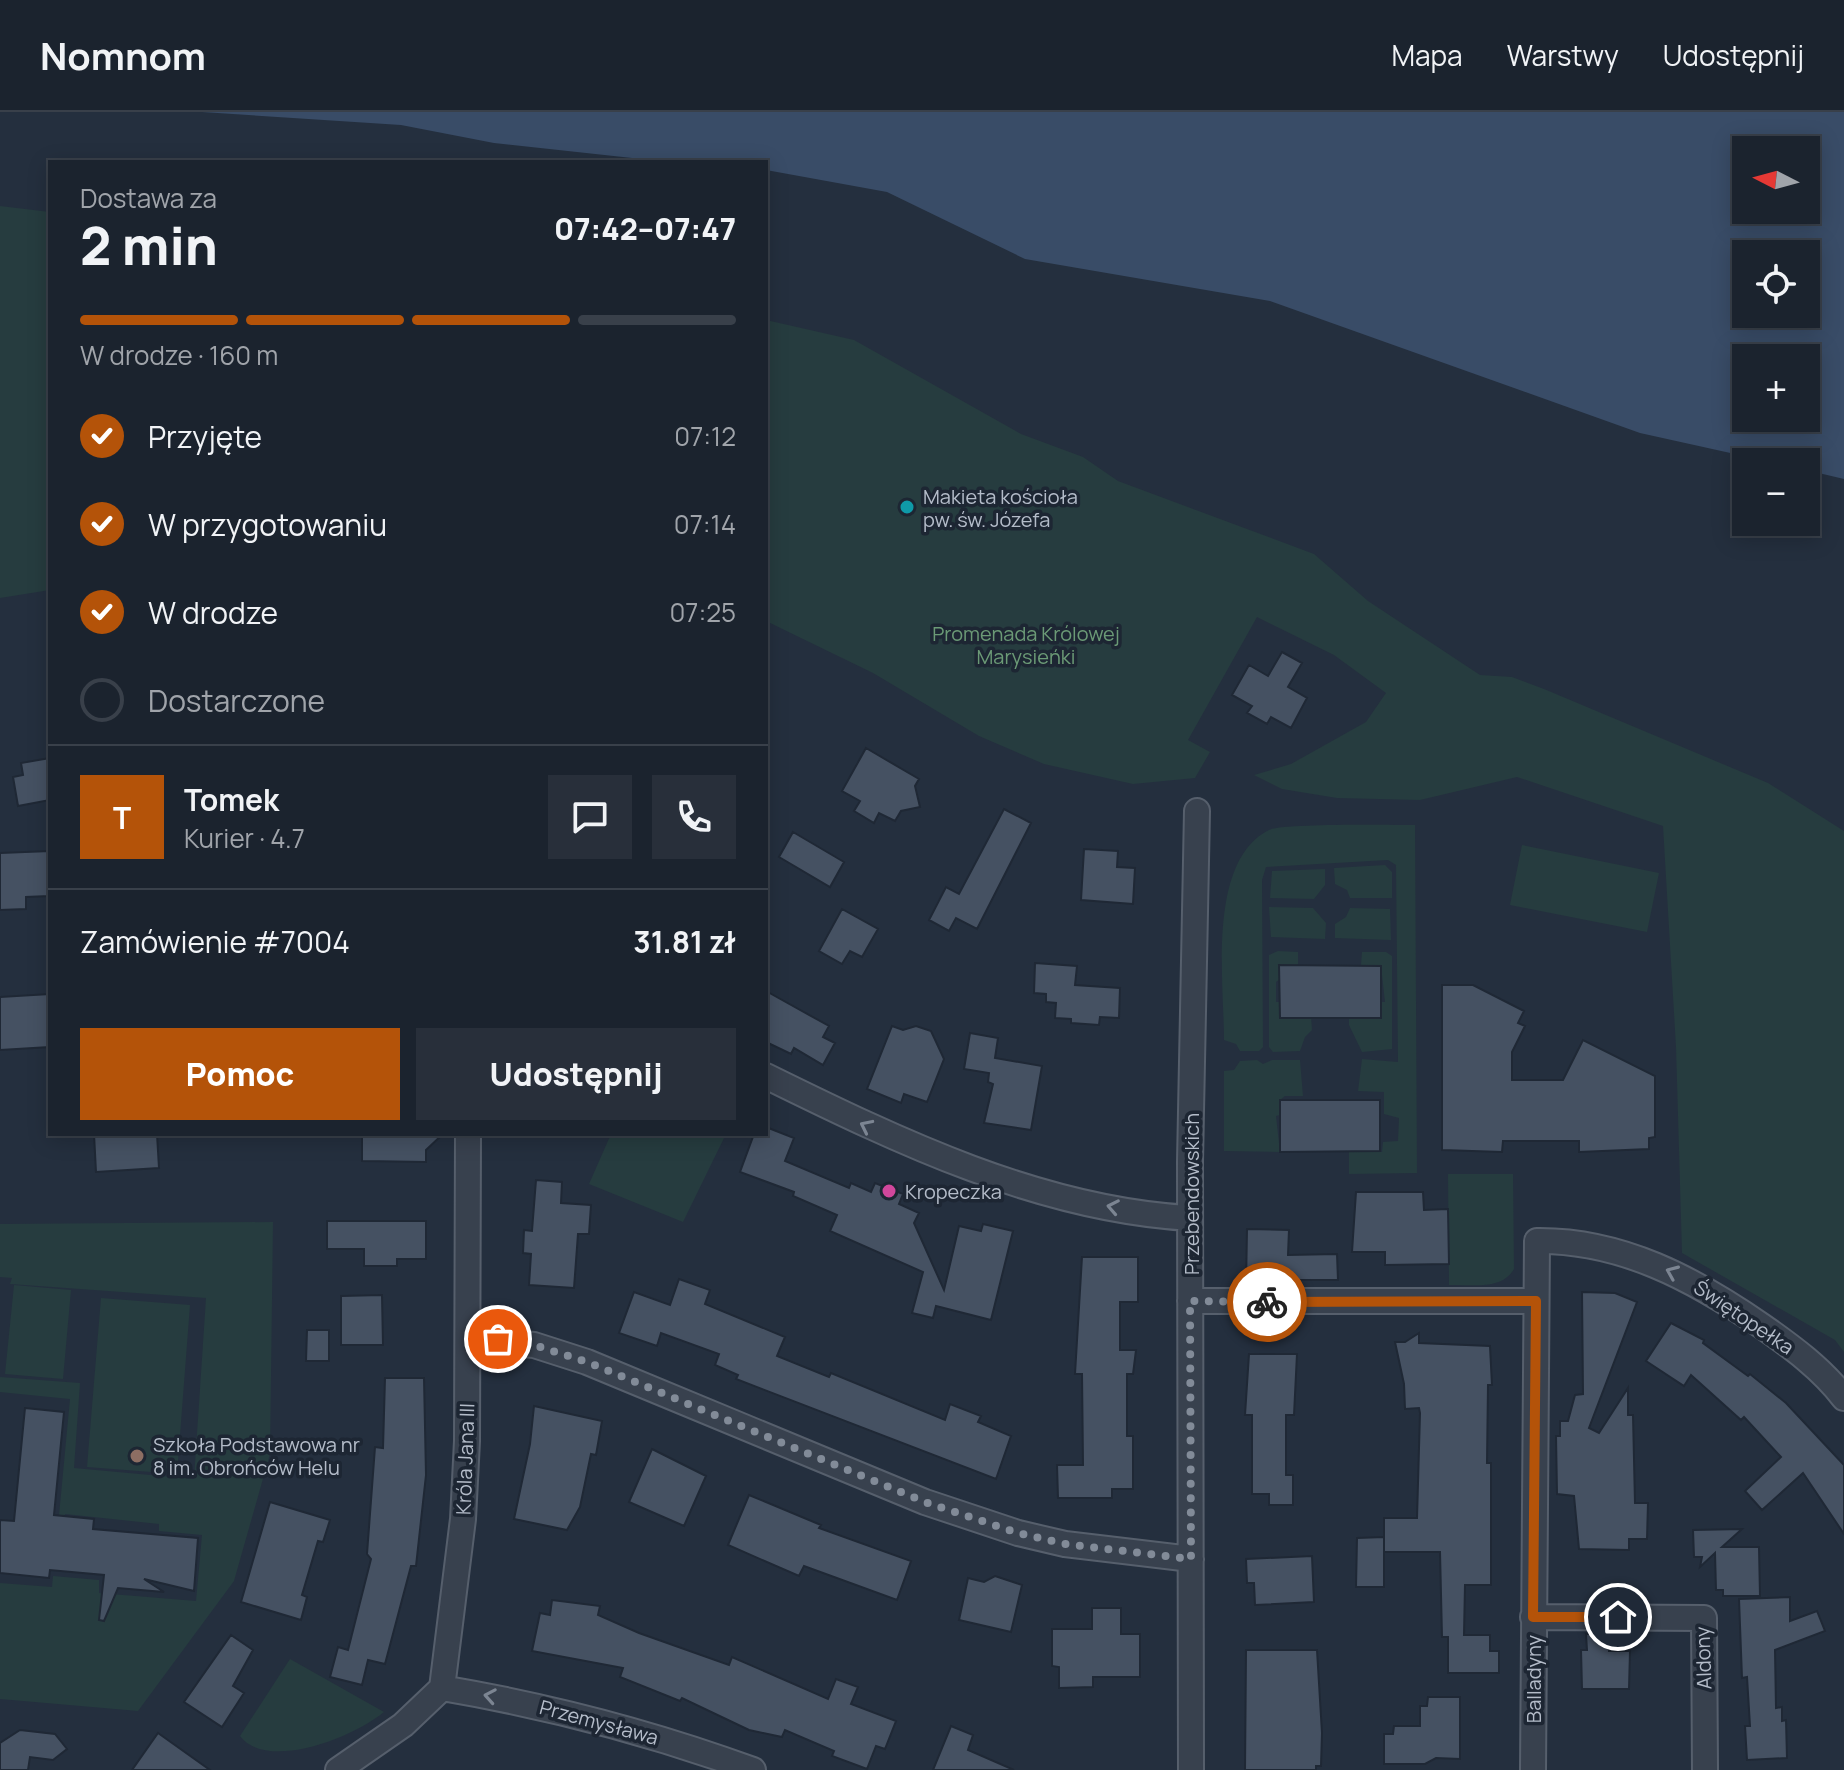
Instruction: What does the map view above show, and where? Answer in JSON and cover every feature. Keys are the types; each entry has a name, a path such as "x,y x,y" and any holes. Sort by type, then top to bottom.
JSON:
{"street":[{"name":"Przebendowskich","path":"1191,1770 1190,1218 1197,811"},
{"path":"768,1077 876,1130 986,1173 1072,1199 1190,1218"},
{"name":"Króla Jana III","path":"442,1688 463,1519 468,1339 468,1136"},
{"name":"Świętopełka","path":"1537,1241 1569,1240 1595,1245 1695,1281 1780,1339 1829,1378 1844,1398"},
{"name":"Balladyny","path":"1533,1770 1537,1241"},
{"path":"1190,1301 1536,1301"},
{"path":"468,1339 534,1345 587,1362 925,1502 1018,1533 1065,1544 1191,1559"},
{"name":"Aldony","path":"1533,1617 1704,1618 1705,1770"},
{"path":"338,1770 403,1725 442,1688"},
{"name":"Przemysława","path":"442,1688 512,1700 587,1719 681,1744 753,1770"}],"green space":[{"path":"0,206 48,212 48,590 0,598"},
{"name":"Promenada Królowej Marysieńki","path":"768,320 854,340 1021,434 1083,457 1118,481 1314,554 1368,601 1480,675 1512,677 1544,689 1768,783 1844,831 1844,1352 1835,1340 1682,1253 1676,1047 1663,826 1517,777 1420,800 1337,798 1282,789 1254,775 1291,764 1366,722 1386,693 1334,655 1257,617 1188,740 1210,752 1195,778 1133,784 1044,764 979,736 873,673 768,622"},
{"path":"1315,825 1415,825 1417,1173 1349,1174 1349,1148 1382,1152 1383,1142 1398,1141 1399,1118 1384,1114 1384,1092 1358,1091 1362,1059 1398,1062 1396,865 1388,860 1266,867 1262,880 1263,1047 1259,1051 1240,1051 1236,1044 1224,1040 1222,956 1228,895 1236,868 1249,846 1269,830"},
{"path":"1522,845 1659,873 1647,932 1510,905"},
{"path":"1385,865 1392,872 1392,898 1350,898 1347,890 1335,884 1334,868"},
{"path":"1325,869 1325,885 1314,899 1270,898 1272,871"},
{"path":"1269,907 1313,908 1326,923 1325,939 1271,937"},
{"path":"1350,908 1390,909 1391,940 1335,938 1335,924 1346,917"},
{"path":"1278,951 1298,952 1298,965 1276,982 1276,1002 1280,1002 1280,1018 1311,1016 1312,1030 1305,1037 1300,1051 1273,1052 1269,1047 1269,955"},
{"path":"1362,952 1386,952 1392,956 1392,1049 1362,1052 1349,1025 1349,1016 1381,1018 1381,1002 1385,1002 1381,966 1361,965"},
{"path":"1257,1060 1263,1064 1272,1060 1300,1060 1303,1096 1285,1096 1280,1100 1280,1115 1276,1116 1280,1152 1224,1151 1224,1071 1234,1070 1240,1061"},
{"path":"610,1136 725,1136 683,1222 589,1184"},
{"path":"1448,1174 1513,1174 1514,1269 1502,1281 1485,1285 1449,1285"},
{"path":"273,1222 270,1454 234,1581 138,1711 0,1699 0,1583 52,1587 53,1576 99,1580 99,1593 196,1601 202,1535 159,1531 159,1524 65,1514 63,1526 58,1526 70,1399 0,1392 0,1377 80,1383 74,1468 194,1479 206,1298 10,1284 12,1278 0,1277 0,1224"},
{"path":"14,1285 71,1290 63,1379 5,1374"},
{"path":"101,1298 190,1305 177,1474 87,1467"},
{"path":"290,1659 384,1712 350,1733 308,1748 268,1751 252,1746 240,1736"}],"water":[{"path":"202,112 1844,112 1844,479 1820,473 1820,448 1732,448 1732,453 1640,433 1270,301 1025,259 887,192 768,170 768,160 632,158 494,143 401,125"}],"building":[{"path":"1282,652 1302,663 1288,687 1307,698 1291,728 1271,717 1267,724 1247,713 1252,706 1232,695 1249,665 1268,676"},
{"path":"866,748 919,779 915,786 920,807 901,811 895,821 879,813 874,823 854,811 860,801 842,791"},
{"path":"48,758 48,800 18,806 13,777 23,775 21,763"},
{"path":"1004,809 1031,823 977,929 956,918 949,931 929,920 946,887 959,894"},
{"path":"793,832 844,862 830,887 779,857"},
{"path":"1084,849 1118,851 1117,867 1135,868 1133,904 1081,900"},
{"path":"48,851 48,896 26,897 26,909 0,910 0,853"},
{"path":"842,909 878,929 862,957 850,951 842,964 819,951"},
{"path":"1035,963 1077,966 1075,985 1120,988 1119,1018 1100,1017 1099,1025 1071,1023 1071,1019 1055,1018 1056,1003 1046,1002 1046,994 1034,993"},
{"path":"1279,965 1381,966 1381,1018 1280,1018"},
{"path":"1442,985 1473,985 1524,1011 1518,1023 1525,1026 1512,1052 1512,1080 1563,1080 1583,1040 1655,1076 1655,1137 1649,1138 1649,1149 1579,1152 1579,1141 1503,1141 1502,1152 1442,1150"},
{"path":"768,992 829,1026 823,1037 835,1043 823,1065 794,1048 791,1054 768,1043"},
{"path":"48,994 48,1047 0,1050 0,997"},
{"path":"892,1026 903,1030 916,1026 931,1031 944,1059 927,1102 904,1094 901,1103 867,1089"},
{"path":"970,1033 998,1038 995,1058 1042,1066 1031,1130 984,1123 993,1084 988,1082 989,1073 964,1069"},
{"path":"1280,1100 1380,1100 1380,1151 1280,1152"},
{"path":"768,1128 794,1138 785,1161 849,1188 851,1183 871,1192 875,1183 903,1194 899,1204 919,1213 914,1223 944,1290 959,1226 981,1231 983,1224 1013,1231 991,1320 936,1306 933,1318 912,1313 923,1272 830,1231 837,1215 793,1196 794,1192 740,1172 753,1136 768,1136"},
{"path":"94,1136 157,1136 159,1168 96,1172"},
{"path":"362,1136 441,1136 426,1150 426,1162 362,1161"},
{"path":"536,1180 562,1182 561,1203 591,1205 589,1234 578,1234 574,1288 529,1285 531,1254 523,1253 524,1230 532,1231"},
{"path":"1356,1192 1423,1192 1424,1210 1448,1209 1449,1264 1385,1265 1385,1252 1352,1252"},
{"path":"327,1221 426,1221 426,1259 397,1259 397,1266 364,1266 364,1249 327,1249"},
{"path":"1247,1229 1289,1230 1288,1255 1337,1254 1338,1280 1290,1280 1289,1285 1246,1285"},
{"path":"1082,1257 1138,1257 1138,1302 1120,1302 1120,1350 1136,1350 1133,1374 1127,1374 1127,1436 1133,1436 1133,1489 1112,1489 1112,1498 1058,1498 1057,1465 1083,1465 1082,1374 1075,1374"},
{"path":"679,1279 710,1290 705,1304 785,1337 777,1356 829,1377 831,1373 945,1420 950,1404 981,1416 978,1422 1011,1436 996,1479 736,1379 738,1375 715,1365 719,1354 661,1333 657,1346 619,1333 634,1292 670,1305"},
{"path":"1582,1292 1615,1293 1637,1302 1589,1428 1599,1433 1628,1388 1628,1415 1633,1415 1635,1503 1648,1503 1647,1539 1629,1539 1629,1550 1579,1549 1574,1496 1557,1494 1556,1436 1560,1436 1560,1421 1568,1421 1575,1395 1583,1394"},
{"path":"382,1295 383,1345 341,1345 341,1296"},
{"path":"1671,1323 1704,1340 1703,1343 1748,1376 1750,1374 1786,1403 1844,1465 1844,1534 1803,1473 1762,1510 1745,1491 1781,1457 1744,1417 1741,1420 1691,1375 1684,1386 1646,1361"},
{"path":"307,1330 329,1330 329,1361 306,1361"},
{"path":"1419,1333 1419,1343 1490,1346 1492,1385 1488,1385 1487,1463 1491,1463 1491,1585 1465,1585 1464,1635 1490,1635 1490,1651 1499,1651 1499,1673 1448,1673 1448,1637 1442,1637 1440,1552 1384,1552 1384,1518 1417,1518 1420,1413 1419,1408 1405,1409 1404,1384 1395,1342 1405,1342"},
{"path":"1249,1354 1297,1354 1294,1415 1286,1415 1286,1475 1293,1475 1293,1505 1269,1505 1269,1494 1252,1494 1252,1415 1245,1415"},
{"path":"385,1378 424,1378 426,1475 416,1566 411,1566 385,1664 368,1660 362,1685 330,1677 338,1647 348,1650 371,1559 367,1554 375,1447 383,1448"},
{"path":"534,1406 602,1421 596,1455 591,1454 580,1507 567,1530 514,1519 530,1444"},
{"path":"25,1408 64,1412 54,1515 94,1519 93,1529 198,1538 194,1591 144,1579 164,1592 118,1588 104,1621 99,1620 104,1575 50,1570 49,1578 0,1573 0,1520 14,1521"},
{"path":"652,1449 706,1476 684,1526 629,1502"},
{"path":"749,1495 821,1525 819,1528 911,1561 897,1600 804,1566 799,1576 728,1545"},
{"path":"270,1502 330,1520 323,1542 318,1541 302,1595 307,1597 301,1620 241,1602"},
{"path":"1742,1529 1722,1547 1759,1547 1760,1596 1723,1596 1723,1590 1716,1590 1715,1553 1700,1567 1702,1557 1694,1557 1693,1530"},
{"path":"1384,1537 1384,1587 1356,1587 1357,1538"},
{"path":"1312,1556 1314,1602 1255,1605 1254,1583 1247,1583 1246,1559"},
{"path":"995,1576 1022,1585 1011,1632 959,1620 968,1578 984,1582"},
{"path":"1790,1597 1790,1621 1817,1611 1825,1631 1775,1650 1776,1708 1782,1707 1782,1721 1786,1720 1787,1758 1747,1760 1745,1726 1750,1726 1747,1677 1742,1678 1739,1599"},
{"path":"552,1600 600,1606 598,1615 639,1633 729,1665 732,1657 828,1699 836,1679 858,1687 851,1704 896,1721 885,1749 876,1746 867,1769 832,1756 834,1751 785,1730 782,1737 749,1730 682,1698 680,1701 620,1677 623,1668 532,1651 540,1613 550,1615"},
{"path":"1092,1608 1121,1608 1121,1634 1140,1634 1140,1677 1093,1677 1093,1687 1059,1688 1059,1667 1052,1666 1052,1629 1092,1629"},
{"path":"1608,1633 1609,1651 1630,1651 1629,1689 1582,1689 1581,1650 1587,1650 1586,1634"},
{"path":"231,1635 253,1650 233,1686 244,1693 222,1727 184,1702"},
{"path":"1246,1650 1317,1650 1322,1733 1321,1766 1316,1766 1316,1770 1245,1770"},
{"path":"1428,1697 1460,1697 1460,1759 1436,1758 1425,1764 1384,1764 1384,1734 1393,1734 1394,1726 1420,1726 1420,1706 1427,1706"},
{"path":"951,1726 973,1735 968,1750 1014,1770 933,1770"},
{"path":"20,1730 55,1734 67,1749 53,1760 30,1757 28,1770 0,1770 0,1743"},
{"path":"158,1733 210,1770 132,1770"}],"way so far":[{"path":"498,1339 534,1345 587,1362 925,1502 1018,1533 1065,1544 1191,1559 1190,1301 1267,1302"}],"place":[{"name":"Makieta kościoła pw. św. Józefa","path":"907,507"},
{"name":"Kropeczka","path":"889,1191"},
{"name":"Szkoła Podstawowa nr 8 im. Obrońców Helu","path":"137,1456"}],"route":[{"path":"1267,1302 1536,1301 1533,1617 1618,1617"}]}
